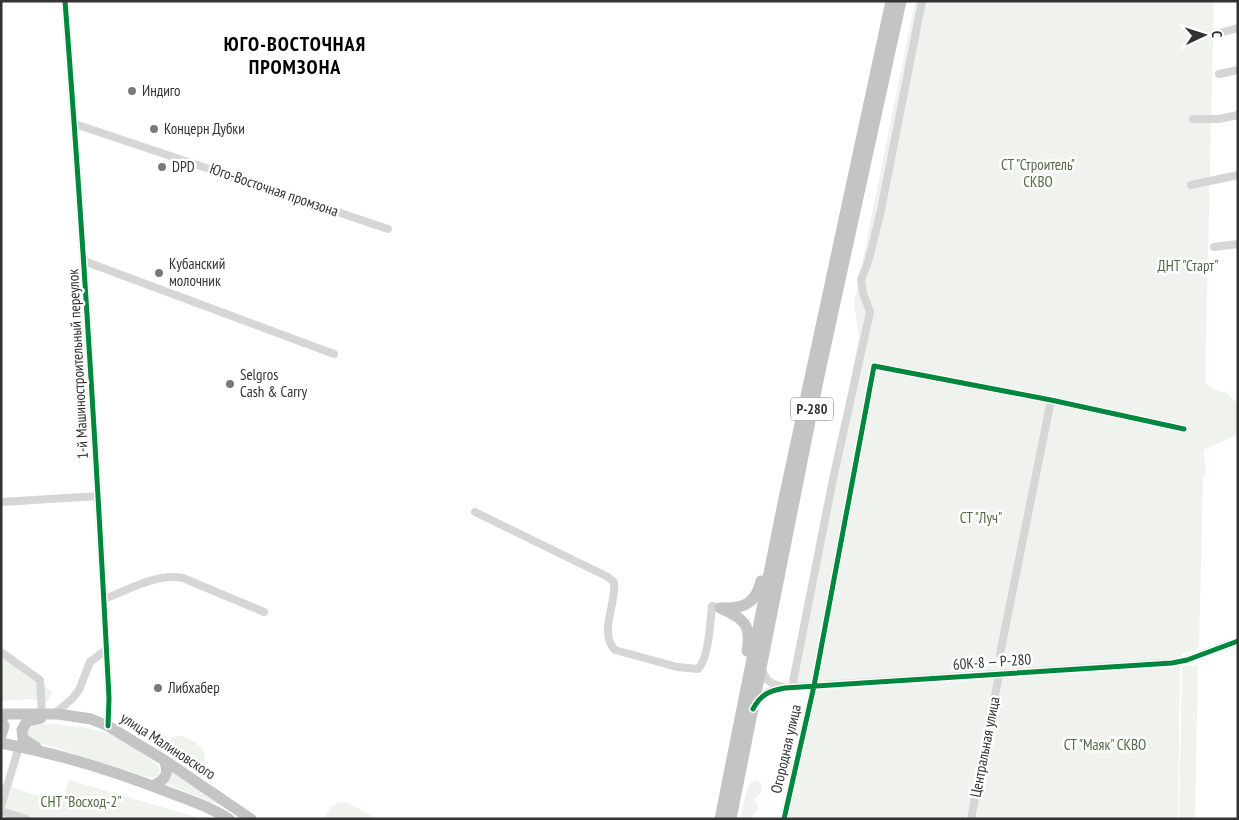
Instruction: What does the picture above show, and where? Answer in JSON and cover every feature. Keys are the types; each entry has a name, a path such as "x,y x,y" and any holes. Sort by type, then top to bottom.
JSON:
{"highway":[{"name":"Р-280","path":"731,819 733,785 745,697 891,1"},
{"name":"Р-280","path":"720,819 733,785 753,709 762,663 778,544 817,385 901,1"},
{"path":"720,608 731,608 751,602 759,590 768,543 778,544"},
{"path":"720,608 736,615 747,628 749,637 740,686 745,697"},
{"name":"улица Малиновского","path":"1,714 60,714 91,719 108,726 164,760 251,819"},
{"path":"60,714 31,720 25,724 21,734 27,742 66,758 152,786 209,814 229,819"},
{"path":"1,720 4,723 4,730 1,736"},
{"path":"1,744 66,758"},
{"path":"152,786 166,776 167,766 164,760"}],"street":[{"name":"1-й Машиностроительный переулок","path":"65,1 84,261 110,698 108,726"},
{"path":"762,663 766,680 771,684 789,688 870,312 863,293 861,280 881,210 922,1"},
{"path":"1220,33 1238,28"},
{"path":"1219,74 1238,70"},
{"path":"1193,119 1219,119 1238,114"},
{"name":"Юго-Восточная промзона","path":"75,124 388,228"},
{"path":"1191,185 1238,176"},
{"path":"1214,247 1238,244"},
{"path":"84,261 334,354"},
{"name":"Огородная улица","path":"784,819 814,686 874,366 1051,400"},
{"path":"1000,654 1051,400 1184,429"},
{"path":"1,502 98,496"},
{"path":"475,512 608,577 614,582 608,639 615,650 677,667 698,669 702,665 704,656 712,606 720,608"},
{"path":"104,599 160,578 176,577 183,578 264,612"},
{"name":"60К-8 — Р-280","path":"753,709 758,699 764,694 789,688 1180,662 1238,641"},
{"path":"60,714 79,690 90,662 107,649"},
{"path":"1,652 38,677 42,685 42,713"},
{"name":"Центральная улица","path":"970,819 999,675"},
{"path":"1,806 19,747"},
{"path":"1,811 26,819"}],"green space":[{"path":"915,1 1214,1 1205,382 1215,390 1227,393 1238,404 1238,434 1204,450 1206,473 1203,477 1199,648 1182,654 1181,658 791,684 859,337 854,303"},
{"path":"1,656 53,692 47,702 30,699 1,701"},
{"path":"1198,665 1195,819 1179,819 1182,666"},
{"name":"СТ \"Маяк\" СКВО","path":"1180,666 1178,819 783,819 809,689"},
{"path":"32,723 79,727 106,733 126,743 157,764 160,769 159,775 155,778 148,777 31,740 27,737 26,727"},
{"path":"176,736 191,740 201,747 205,756 204,761 186,768 166,754 169,741"},
{"path":"172,771 228,809 167,784"},
{"name":"СНТ \"Восход-2\"","path":"69,780 203,819 1,819 1,784 61,803"},
{"path":"757,780 762,784 762,788 755,800 758,809 751,818 755,819 740,819 748,786"},
{"path":"340,802 348,803 378,819 324,819 331,807"}],"cycle path":[{"path":"65,1 95,437 109,698 108,726"},
{"path":"784,819 814,686 874,366 1051,400 1184,429"},
{"path":"753,709 766,694 785,688 1172,663 1187,660 1238,641"}],"place":[{"name":"Индиго","path":"132,91"},
{"name":"Концерн Дубки","path":"154,129"},
{"name":"DPD","path":"162,167"},
{"name":"Кубанский молочник","path":"159,273"},
{"name":"Selgros Cash & Carry","path":"230,384"},
{"name":"Либхабер","path":"158,688"}],"district":[{"name":"ЮГО-ВОСТОЧНАЯ ПРОМЗОНА","path":"295,56"}],"park label":[{"name":"СТ \"Строитель\" СКВО","path":"1038,174"},
{"name":"ДНТ \"Старт\"","path":"1188,266"},
{"name":"СТ \"Луч\"","path":"981,518"}]}
